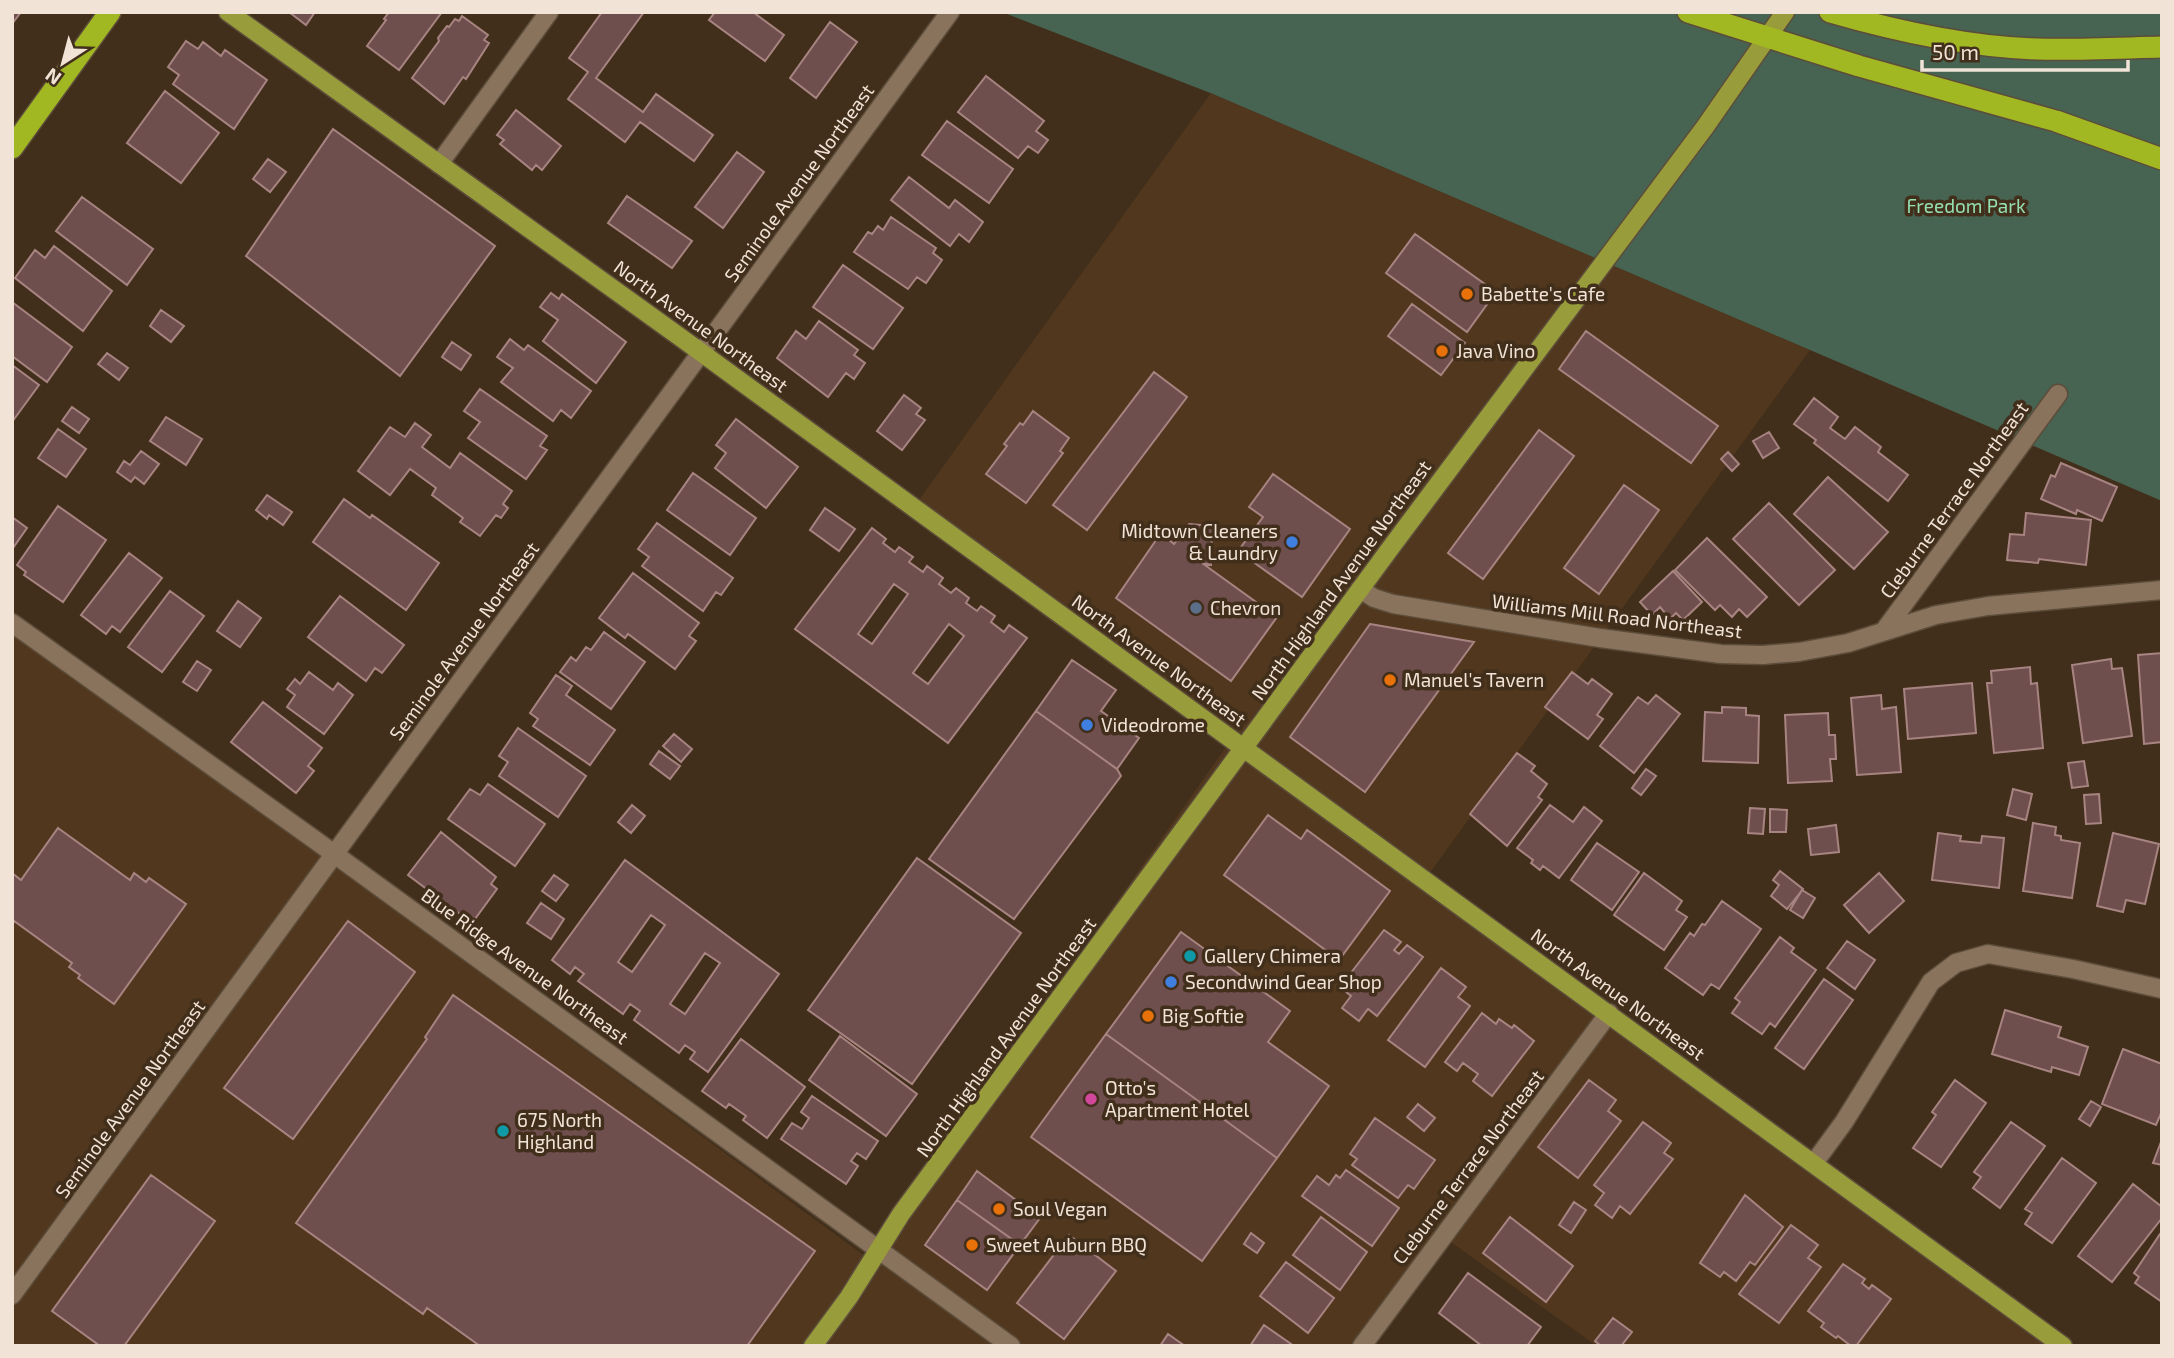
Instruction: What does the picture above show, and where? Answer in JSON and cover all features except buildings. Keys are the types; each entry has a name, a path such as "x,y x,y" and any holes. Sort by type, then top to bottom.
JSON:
{"highway":[{"path":"12,148 110,12"},
{"path":"1688,12 1859,66 2056,121 2162,159"},
{"path":"1830,12 1951,40 2034,49 2162,47"}],"main road":[{"name":"North Avenue Northeast","path":"228,12 1244,747 2063,1346"},
{"name":"North Highland Avenue Northeast","path":"813,1346 849,1297 917,1193 1360,589 1705,127 1785,12"}],"street":[{"path":"439,164 549,12"},
{"name":"Seminole Avenue Northeast","path":"12,1295 950,12"},
{"name":"Cleburne Terrace Northeast","path":"1884,631 2058,394"},
{"name":"Williams Mill Road Northeast","path":"1360,589 1374,598 1393,604 1591,637 1721,654 1763,655 1848,643 1936,615 1988,606 2162,590"},
{"name":"Blue Ridge Avenue Northeast","path":"12,624 335,854 880,1248 1011,1346"},
{"path":"1814,1163 1844,1122 1931,982 1956,962 1988,954 2162,989"},
{"name":"Cleburne Terrace Northeast","path":"1362,1346 1609,1013"}],"shaded area":[{"path":"1211,93 1810,350 1429,874 2063,1346 1597,1346 1445,1238 1367,1346 12,1346 12,628 866,1257 1231,740 914,507"}],"green space":[{"name":"Freedom Park","path":"1002,12 2162,12 2162,501 1213,94"}],"place":[{"name":"Babette's Cafe","path":"1467,294"},
{"name":"Java Vino","path":"1442,351"},
{"name":"Midtown Cleaners & Laundry","path":"1292,542"},
{"name":"Chevron","path":"1196,608"},
{"name":"Manuel's Tavern","path":"1390,680"},
{"name":"Videodrome","path":"1087,725"},
{"name":"Gallery Chimera","path":"1190,956"},
{"name":"Secondwind Gear Shop","path":"1171,982"},
{"name":"Big Softie","path":"1148,1016"},
{"name":"Otto's Apartment Hotel","path":"1091,1099"},
{"name":"675 North Highland","path":"503,1131"},
{"name":"Soul Vegan","path":"999,1209"},
{"name":"Sweet Auburn BBQ","path":"972,1245"}]}
